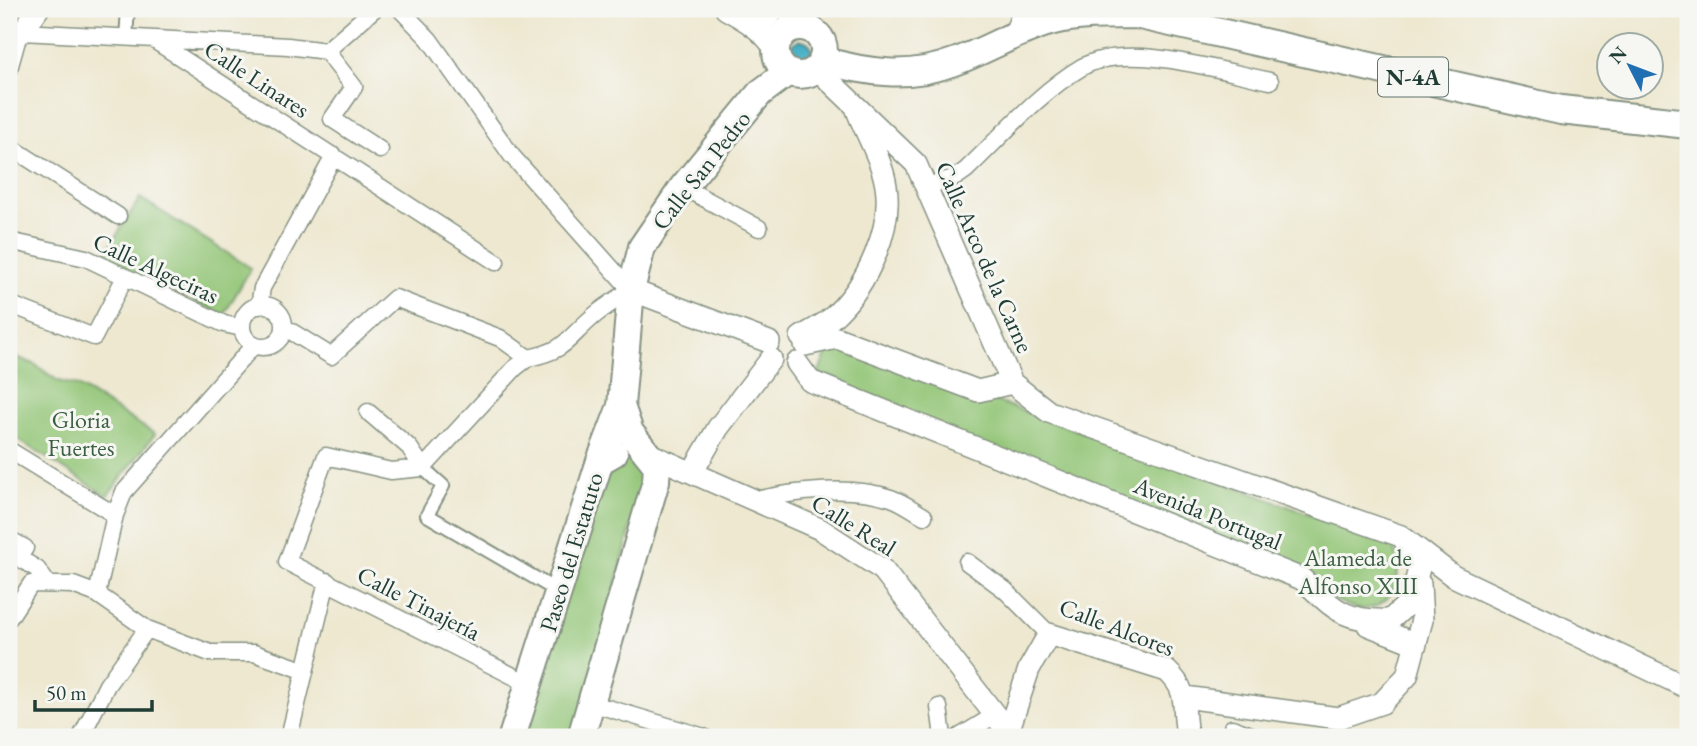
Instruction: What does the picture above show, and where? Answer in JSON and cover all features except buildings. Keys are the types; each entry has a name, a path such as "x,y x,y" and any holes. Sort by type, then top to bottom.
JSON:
{"highway":[{"name":"N-4A","path":"1140,16 1561,110 1688,124"}],"main road":[{"name":"Calle San Pedro","path":"621,406 631,290 642,247 683,187 760,93 782,61 788,15"},
{"path":"788,15 821,39 819,64"},
{"path":"782,61 803,75 819,64 861,72 910,74 954,62 1052,21 1077,16 1140,16"},
{"path":"581,737 595,698 656,481 657,466 630,432 621,406"},
{"path":"600,461 621,406"},
{"name":"Paseo del Estatuto","path":"512,737 600,461 623,447 645,452"}],"street":[{"path":"9,69 16,36 38,9"},
{"path":"126,38 128,9"},
{"path":"326,51 374,9"},
{"path":"400,9 429,38 512,156 631,290 770,350 780,366 836,315 858,288 877,249 884,220 886,186 855,105"},
{"path":"1011,36 1022,9"},
{"path":"732,12 765,23 788,15"},
{"path":"732,12 768,37 782,61"},
{"path":"16,36 126,38 288,46 326,51 354,87 332,119 380,150"},
{"name":"Calle Linares","path":"155,41 496,262"},
{"path":"925,187 956,177 966,170 1052,89 1084,66 1115,57 1163,60 1270,81"},
{"name":"Calle Arco de la Carne","path":"819,64 855,105 900,145 916,164 1012,383"},
{"path":"9,146 118,216"},
{"path":"259,306 262,288 334,156"},
{"path":"683,187 760,228"},
{"name":"Calle Algeciras","path":"9,241 86,258 224,324 242,328"},
{"path":"9,304 94,337 125,277"},
{"path":"423,468 515,368 528,358 551,354 564,346 594,316 631,290"},
{"path":"254,345 242,328 248,311 259,306 277,310 284,327 331,356 395,298 500,338 528,358"},
{"path":"97,594 115,514 124,492 254,345 274,344 284,327"},
{"path":"693,471 770,350 776,332 787,329 801,349"},
{"path":"801,349 837,338 978,391 1012,383"},
{"name":"Avenida Portugal","path":"801,349 810,382 1302,579 1333,607 1416,644"},
{"name":"Avenida Portugal","path":"1012,383 1049,412 1401,536 1453,576 1688,688"},
{"path":"368,412 409,447 423,468 443,486 427,515 559,592"},
{"path":"9,450 115,514"},
{"name":"Calle Real","path":"645,452 820,529 883,570 1005,728"},
{"name":"Calle Tinajería","path":"423,468 391,471 326,456 287,562 529,684"},
{"path":"756,500 792,492 862,493 890,497 924,516"},
{"path":"1186,734 1185,697 1338,718 1382,703 1407,676 1422,620 1419,568 1401,536"},
{"path":"9,539 25,548 19,558 37,569 47,583"},
{"name":"Calle Alcores","path":"967,562 1005,590 1049,634 1167,671 1180,682 1185,697"},
{"path":"1360,621 1390,620 1411,601 1419,568"},
{"path":"289,737 303,670 327,581"},
{"path":"9,618 31,584 73,585 97,594 147,629 210,653 254,653 303,670"},
{"path":"81,737 107,684 147,629"},
{"path":"959,737 1005,728 1028,669 1049,634"},
{"path":"595,698 601,706 704,737"},
{"path":"939,708 943,737"},
{"path":"1232,728 1256,737"}],"green space":[{"path":"140,198 251,268 224,315 102,258"},
{"name":"Alameda de Alfonso XIII","path":"832,342 1379,539 1395,549 1398,572 1396,582 1387,599 1379,605 1356,609 816,378"},
{"name":"Gloria Fuertes","path":"9,354 34,364 58,381 78,386 155,434 107,496 9,434"},
{"path":"620,454 636,454 648,463 576,737 521,737 605,465"}],"water":[{"path":"801,40 809,43 812,51 809,59 801,62 793,59 790,51 793,43"}]}
